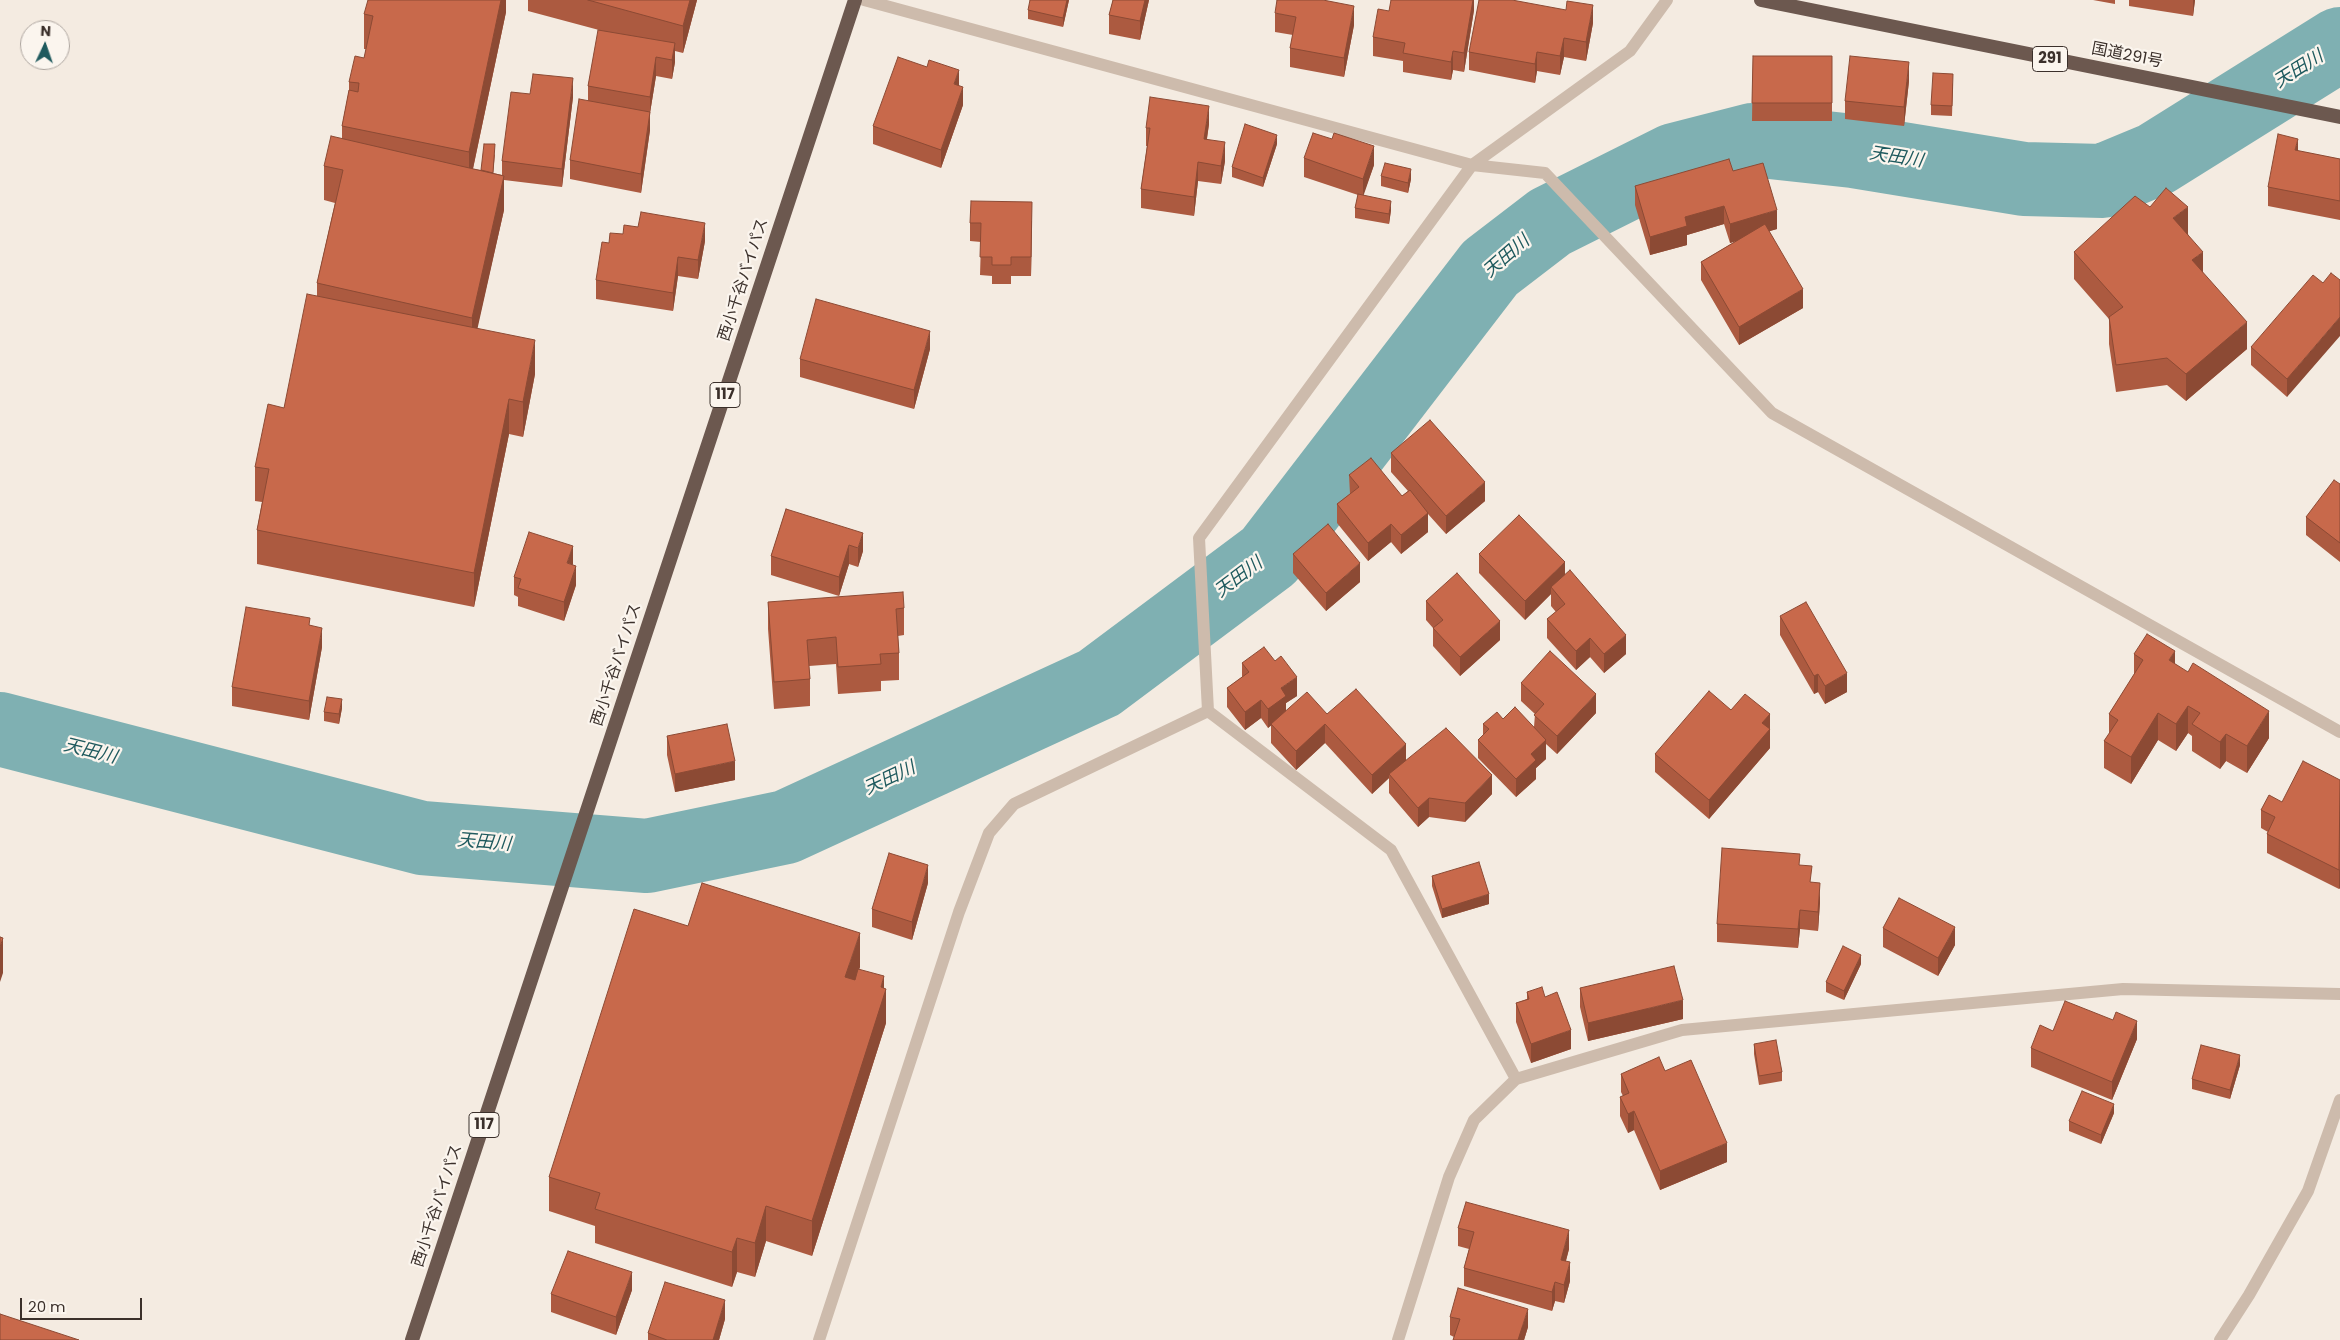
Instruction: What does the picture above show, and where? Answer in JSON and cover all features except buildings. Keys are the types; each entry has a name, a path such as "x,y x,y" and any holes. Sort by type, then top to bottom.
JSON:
{"highway":[{"name":"西小千谷バイパス","path":"412,1340 855,0"},
{"name":"国道291号","path":"1760,0 2340,117"}],"street":[{"path":"864,0 1472,165 1545,173 1772,412 2340,732"},
{"path":"1516,1079 1391,850 1208,712 1198,538 1472,165 1630,51 1667,0"},
{"path":"818,1340 958,912 989,833 1014,804 1208,712"},
{"path":"1398,1340 1449,1177 1474,1120 1516,1079 1682,1030 2123,989 2340,994"},
{"path":"2220,1340 2249,1295 2308,1190 2340,1100"}],"waterway":[{"name":"天田川","path":"0,729 422,838 647,856 786,827 1099,683 1269,556 1490,268 1550,222 1674,160 1752,140 1853,151 2024,179 2103,181 2156,159 2340,44"}]}
